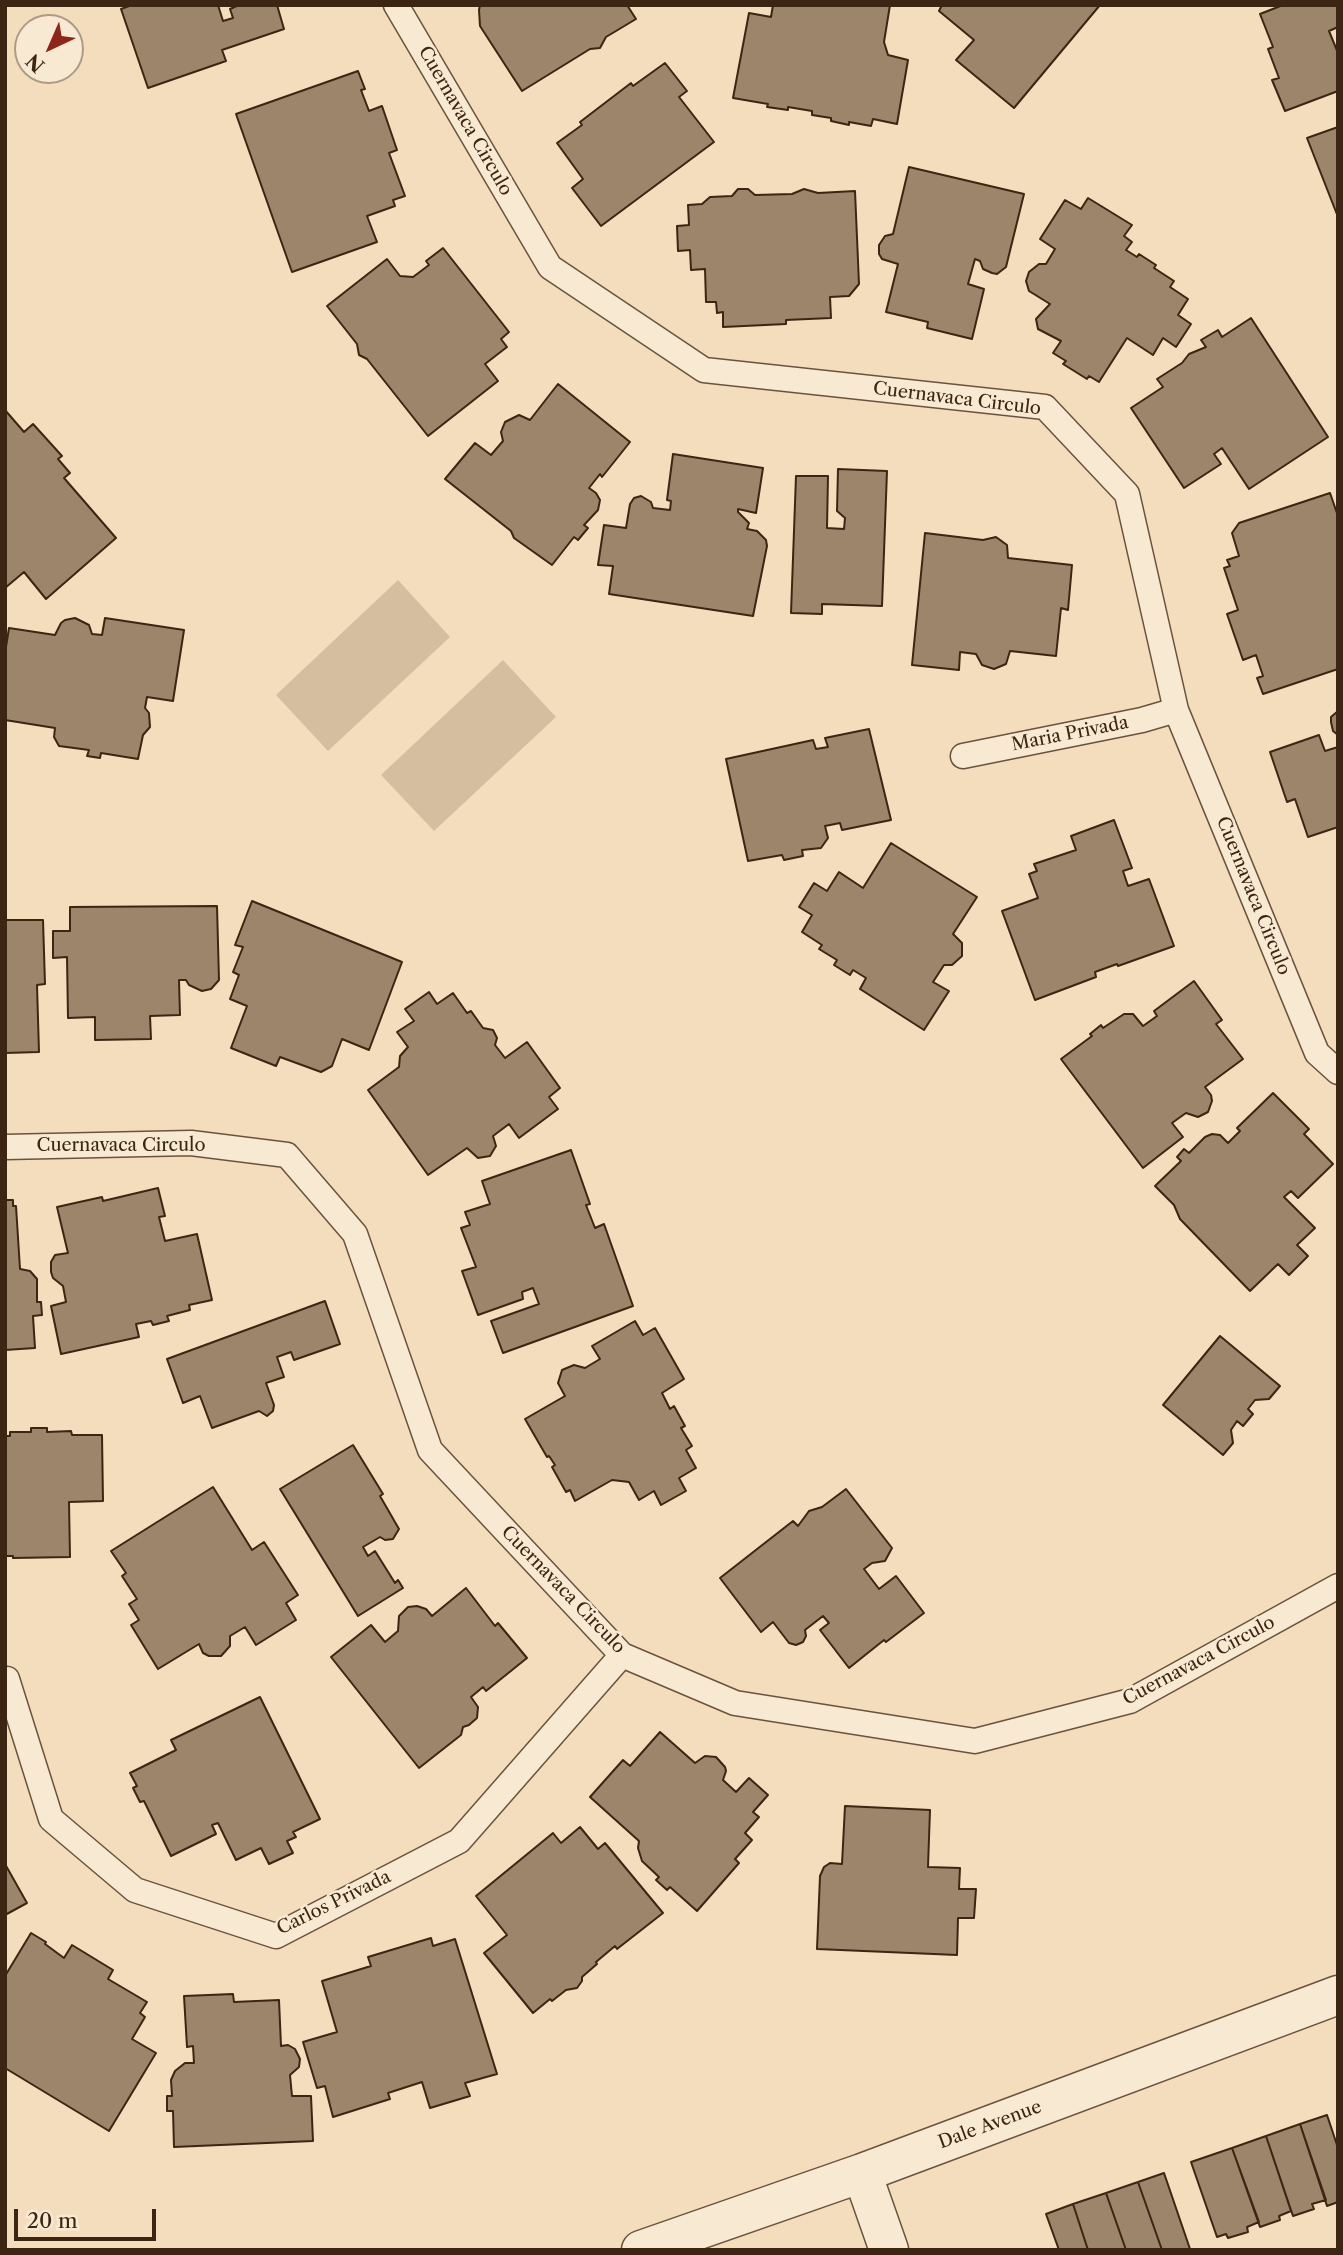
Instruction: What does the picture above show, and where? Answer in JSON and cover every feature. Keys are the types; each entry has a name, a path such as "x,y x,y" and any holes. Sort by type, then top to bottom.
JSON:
{"street":[{"name":"Dale Avenue","path":"641,2250 862,2173 1338,1995"},
{"path":"862,2173 889,2250"}],"lane":[{"name":"Cuernavaca Circulo","path":"396,5 550,267 704,370 1045,407 1127,494 1176,710 1317,1053 1338,1072"},
{"name":"Maria Privada","path":"963,756 1142,720 1176,710"},
{"name":"Cuernavaca Circulo","path":"5,1147 191,1143 287,1155 355,1234 429,1450 622,1655 735,1703 975,1741 1130,1701 1338,1586"},
{"name":"Carlos Privada","path":"7,1679 51,1819 135,1890 276,1936 459,1841 622,1655"}],"shaded area":[{"path":"398,580 450,637 328,751 276,695"},
{"path":"503,660 556,717 434,831 381,775"}],"building":[{"path":"132,5 218,5 223,21 233,18 230,9 239,5 277,5 284,29 222,50 226,61 148,88 121,9"},
{"path":"480,5 627,5 636,19 606,37 600,48 590,49 522,91 480,26"},
{"path":"773,5 890,5 884,42 888,55 908,60 897,124 873,119 871,126 849,122 849,125 812,115 812,111 767,107 768,104 733,98 749,13 771,17"},
{"path":"942,5 1100,5 1014,108 956,60 974,40 939,11"},
{"path":"1283,5 1338,5 1338,27 1329,31 1338,53 1338,91 1285,111 1272,80 1279,78 1268,49 1273,47 1260,14"},
{"path":"665,63 687,91 679,97 714,142 601,226 572,188 583,179 557,143 631,83 633,86"},
{"path":"358,71 365,89 361,90 369,111 382,106 397,150 389,153 405,196 393,200 395,206 367,216 377,242 292,272 236,114"},
{"path":"1338,127 1338,217 1307,138"},
{"path":"909,167 1024,194 1006,267 997,274 992,273 983,269 980,261 975,259 968,284 984,289 972,339 927,328 928,322 886,312 898,264 882,259 879,245 885,236 893,234"},
{"path":"738,189 748,189 755,195 792,194 804,189 818,193 855,191 859,284 849,296 830,297 831,318 786,320 786,324 723,327 723,312 717,313 716,302 706,302 705,269 691,270 690,250 678,251 677,226 689,225 688,205 702,204 710,197 732,196"},
{"path":"1088,198 1132,225 1124,236 1132,242 1126,250 1137,257 1139,254 1174,281 1170,287 1188,299 1178,315 1191,324 1176,347 1163,338 1153,355 1127,338 1099,382 1089,376 1087,379 1063,364 1066,361 1053,353 1061,341 1038,329 1036,319 1050,304 1029,291 1026,281 1029,272 1039,264 1046,264 1055,249 1040,239 1065,200 1081,209"},
{"path":"443,248 509,332 501,339 507,347 485,364 498,381 428,436 367,359 359,355 357,344 327,306 387,259 400,276 413,277 429,265 426,261"},
{"path":"1251,318 1328,437 1249,489 1222,448 1214,454 1221,464 1184,488 1131,408 1163,387 1157,379 1182,363 1189,354 1206,347 1201,340 1218,330 1222,337"},
{"path":"558,384 630,442 602,477 600,474 589,488 600,500 598,510 584,525 588,528 578,540 574,537 552,565 514,538 511,531 445,479 475,443 491,455 503,441 501,432 505,422 519,415 530,420"},
{"path":"5,410 24,432 33,424 62,456 58,459 70,473 64,478 116,538 46,599 24,572 5,588"},
{"path":"673,454 763,468 756,513 738,509 749,523 747,529 757,531 766,540 767,546 753,616 609,594 613,566 598,565 604,525 626,528 630,504 634,498 641,496 651,502 653,508 670,510 671,501 667,500"},
{"path":"838,469 887,471 882,606 822,604 822,614 791,613 796,476 828,476 827,528 844,529 845,518 837,511"},
{"path":"1330,493 1338,516 1338,669 1263,694 1257,678 1263,676 1256,655 1243,660 1227,614 1238,610 1224,568 1230,566 1227,560 1239,556 1232,533 1239,523"},
{"path":"925,533 983,540 996,537 1007,545 1008,558 1072,565 1068,610 1061,608 1056,656 1010,651 1006,664 994,669 982,665 976,654 960,652 959,670 912,665"},
{"path":"75,618 89,625 92,634 102,635 105,618 184,630 173,701 147,697 145,708 149,713 150,727 143,735 138,759 101,753 100,758 87,756 89,750 59,746 54,737 55,728 5,720 5,653 9,628 55,635 61,623"},
{"path":"1338,711 1338,735 1333,731 1331,717"},
{"path":"869,729 891,820 842,830 840,823 825,826 828,838 821,848 802,850 803,856 784,860 782,855 748,861 726,759 813,740 816,749 828,747 825,738"},
{"path":"1319,735 1325,751 1338,747 1338,827 1308,837 1295,799 1287,802 1270,752"},
{"path":"1114,820 1132,868 1123,871 1128,886 1149,879 1174,946 1095,972 1096,977 1035,1000 1002,911 1038,898 1029,874 1037,871 1034,864 1076,850 1071,836"},
{"path":"891,843 977,897 953,934 962,943 962,956 952,965 944,965 933,982 949,991 924,1030 860,989 866,978 853,970 850,975 834,965 837,960 819,949 822,945 802,932 812,915 799,907 814,883 827,891 839,872 863,888"},
{"path":"252,901 402,962 369,1050 342,1039 332,1066 321,1072 280,1057 276,1066 231,1048 247,1006 230,999 239,975 233,972 243,947 235,945"},
{"path":"217,906 219,980 211,989 202,991 189,985 186,980 179,980 180,1015 150,1016 151,1039 95,1040 95,1017 68,1018 67,957 53,958 53,931 70,931 70,907"},
{"path":"5,920 43,920 45,984 37,985 39,1052 5,1053"},
{"path":"1194,981 1222,1020 1216,1024 1243,1059 1205,1087 1212,1101 1208,1112 1198,1117 1186,1113 1172,1123 1183,1137 1143,1168 1061,1059 1092,1036 1090,1034 1101,1025 1103,1028 1124,1014 1133,1014 1143,1026 1157,1016 1154,1011"},
{"path":"429,992 437,1004 453,993 467,1013 471,1011 483,1028 493,1030 497,1038 495,1045 505,1058 527,1042 560,1088 549,1097 558,1109 519,1138 509,1124 493,1136 496,1146 490,1156 478,1158 467,1148 428,1175 368,1090 399,1067 400,1056 408,1047 397,1032 414,1021 405,1009"},
{"path":"1273,1093 1309,1129 1304,1134 1333,1164 1298,1198 1291,1191 1284,1197 1315,1228 1297,1245 1308,1256 1289,1275 1278,1264 1250,1291 1180,1219 1174,1205 1155,1186 1181,1161 1177,1157 1184,1149 1189,1153 1205,1137 1212,1134 1220,1135 1228,1143 1240,1131 1237,1128"},
{"path":"571,1150 590,1204 586,1205 595,1228 604,1224 633,1306 503,1353 491,1321 539,1304 533,1288 522,1292 523,1299 478,1315 462,1271 476,1267 461,1228 470,1225 465,1212 490,1204 482,1181"},
{"path":"158,1188 165,1216 159,1217 165,1241 197,1234 212,1300 189,1305 190,1310 167,1316 169,1321 153,1325 151,1321 136,1324 139,1337 61,1354 51,1306 66,1302 63,1286 53,1278 51,1262 55,1255 68,1253 57,1207 102,1197 103,1201"},
{"path":"5,1200 13,1200 13,1206 16,1206 20,1269 30,1271 37,1279 37,1302 41,1302 42,1315 33,1316 35,1348 5,1350"},
{"path":"325,1301 340,1344 294,1360 291,1352 277,1357 284,1377 266,1383 274,1405 273,1411 267,1416 259,1411 212,1428 200,1396 183,1403 167,1359"},
{"path":"635,1321 643,1335 655,1328 684,1379 662,1393 670,1409 674,1406 685,1426 681,1428 692,1446 686,1450 696,1468 679,1478 686,1491 661,1505 654,1491 639,1500 629,1482 612,1480 575,1501 570,1490 566,1492 552,1467 555,1465 549,1456 547,1457 525,1419 565,1396 558,1383 562,1370 574,1365 585,1368 600,1359 592,1346"},
{"path":"1220,1336 1280,1386 1269,1399 1255,1400 1248,1409 1253,1414 1243,1426 1237,1421 1231,1430 1233,1443 1223,1455 1163,1405"},
{"path":"31,1428 47,1428 47,1432 71,1431 72,1435 102,1435 103,1501 69,1502 70,1557 5,1556 5,1436 10,1436 10,1432 31,1432"},
{"path":"353,1445 383,1494 380,1496 399,1529 393,1539 385,1540 380,1537 363,1547 368,1556 375,1551 395,1583 398,1580 403,1588 358,1616 280,1489"},
{"path":"213,1487 252,1550 264,1542 298,1595 286,1603 296,1620 256,1645 245,1627 230,1636 230,1646 221,1656 203,1653 199,1644 158,1669 131,1625 139,1620 129,1604 137,1599 122,1576 126,1573 111,1551"},
{"path":"846,1489 892,1548 885,1561 872,1563 864,1569 879,1589 896,1576 924,1613 849,1668 820,1630 829,1623 823,1616 805,1630 803,1642 796,1645 789,1643 773,1622 761,1632 720,1578 793,1521 798,1526 809,1511 822,1507"},
{"path":"466,1588 495,1626 498,1623 527,1658 486,1691 483,1687 471,1697 478,1707 477,1718 463,1727 461,1735 419,1768 331,1657 371,1625 385,1642 398,1631 399,1616 408,1607 426,1609 432,1616"},
{"path":"260,1697 320,1819 293,1832 296,1837 287,1841 293,1853 269,1864 261,1848 236,1860 218,1823 212,1825 216,1834 171,1856 144,1801 140,1802 133,1788 137,1786 130,1773 176,1750 171,1740"},
{"path":"660,1732 695,1763 705,1756 716,1757 725,1767 723,1780 736,1792 749,1778 768,1795 753,1812 759,1817 745,1833 752,1840 735,1859 739,1863 697,1911 670,1887 667,1890 656,1880 659,1877 642,1861 639,1841 590,1797 623,1760 630,1766"},
{"path":"845,1806 930,1810 928,1867 960,1868 959,1889 976,1889 974,1918 958,1918 957,1955 817,1949 820,1876 824,1867 830,1863 842,1864"},
{"path":"580,1827 598,1849 605,1843 663,1913 596,1962 582,1977 577,1988 566,1990 552,2001 550,1999 533,2013 484,1953 507,1935 476,1896 553,1833 561,1843"},
{"path":"5,1864 27,1903 5,1915"},
{"path":"31,1933 64,1958 72,1945 113,1970 108,1979 147,2002 140,2013 145,2017 132,2039 156,2053 109,2131 5,2068 5,1976"},
{"path":"431,1938 433,1946 455,1939 497,2074 465,2083 470,2096 430,2108 422,2082 388,2093 390,2099 333,2117 325,2086 317,2088 303,2042 337,2032 322,1981 371,1966 368,1957"},
{"path":"233,1994 234,2002 279,2000 281,2046 288,2045 295,2049 300,2059 299,2067 290,2075 292,2096 311,2096 313,2141 174,2147 173,2111 167,2111 167,2096 172,2096 171,2080 175,2071 185,2063 194,2063 193,2046 187,2047 184,1996"},
{"path":"1327,2115 1338,2148 1338,2202 1327,2206 1300,2124"},
{"path":"1300,2124 1326,2200 1312,2204 1314,2209 1293,2216 1266,2136"},
{"path":"1266,2136 1291,2211 1279,2216 1280,2220 1260,2227 1232,2148"},
{"path":"1232,2148 1259,2222 1247,2227 1248,2232 1228,2238 1226,2234 1217,2237 1191,2162"},
{"path":"1164,2173 1190,2249 1162,2250 1138,2182"},
{"path":"1138,2182 1162,2250 1126,2250 1106,2193"},
{"path":"1106,2193 1126,2250 1088,2250 1073,2204"},
{"path":"1073,2204 1088,2250 1059,2250 1046,2214"}]}
